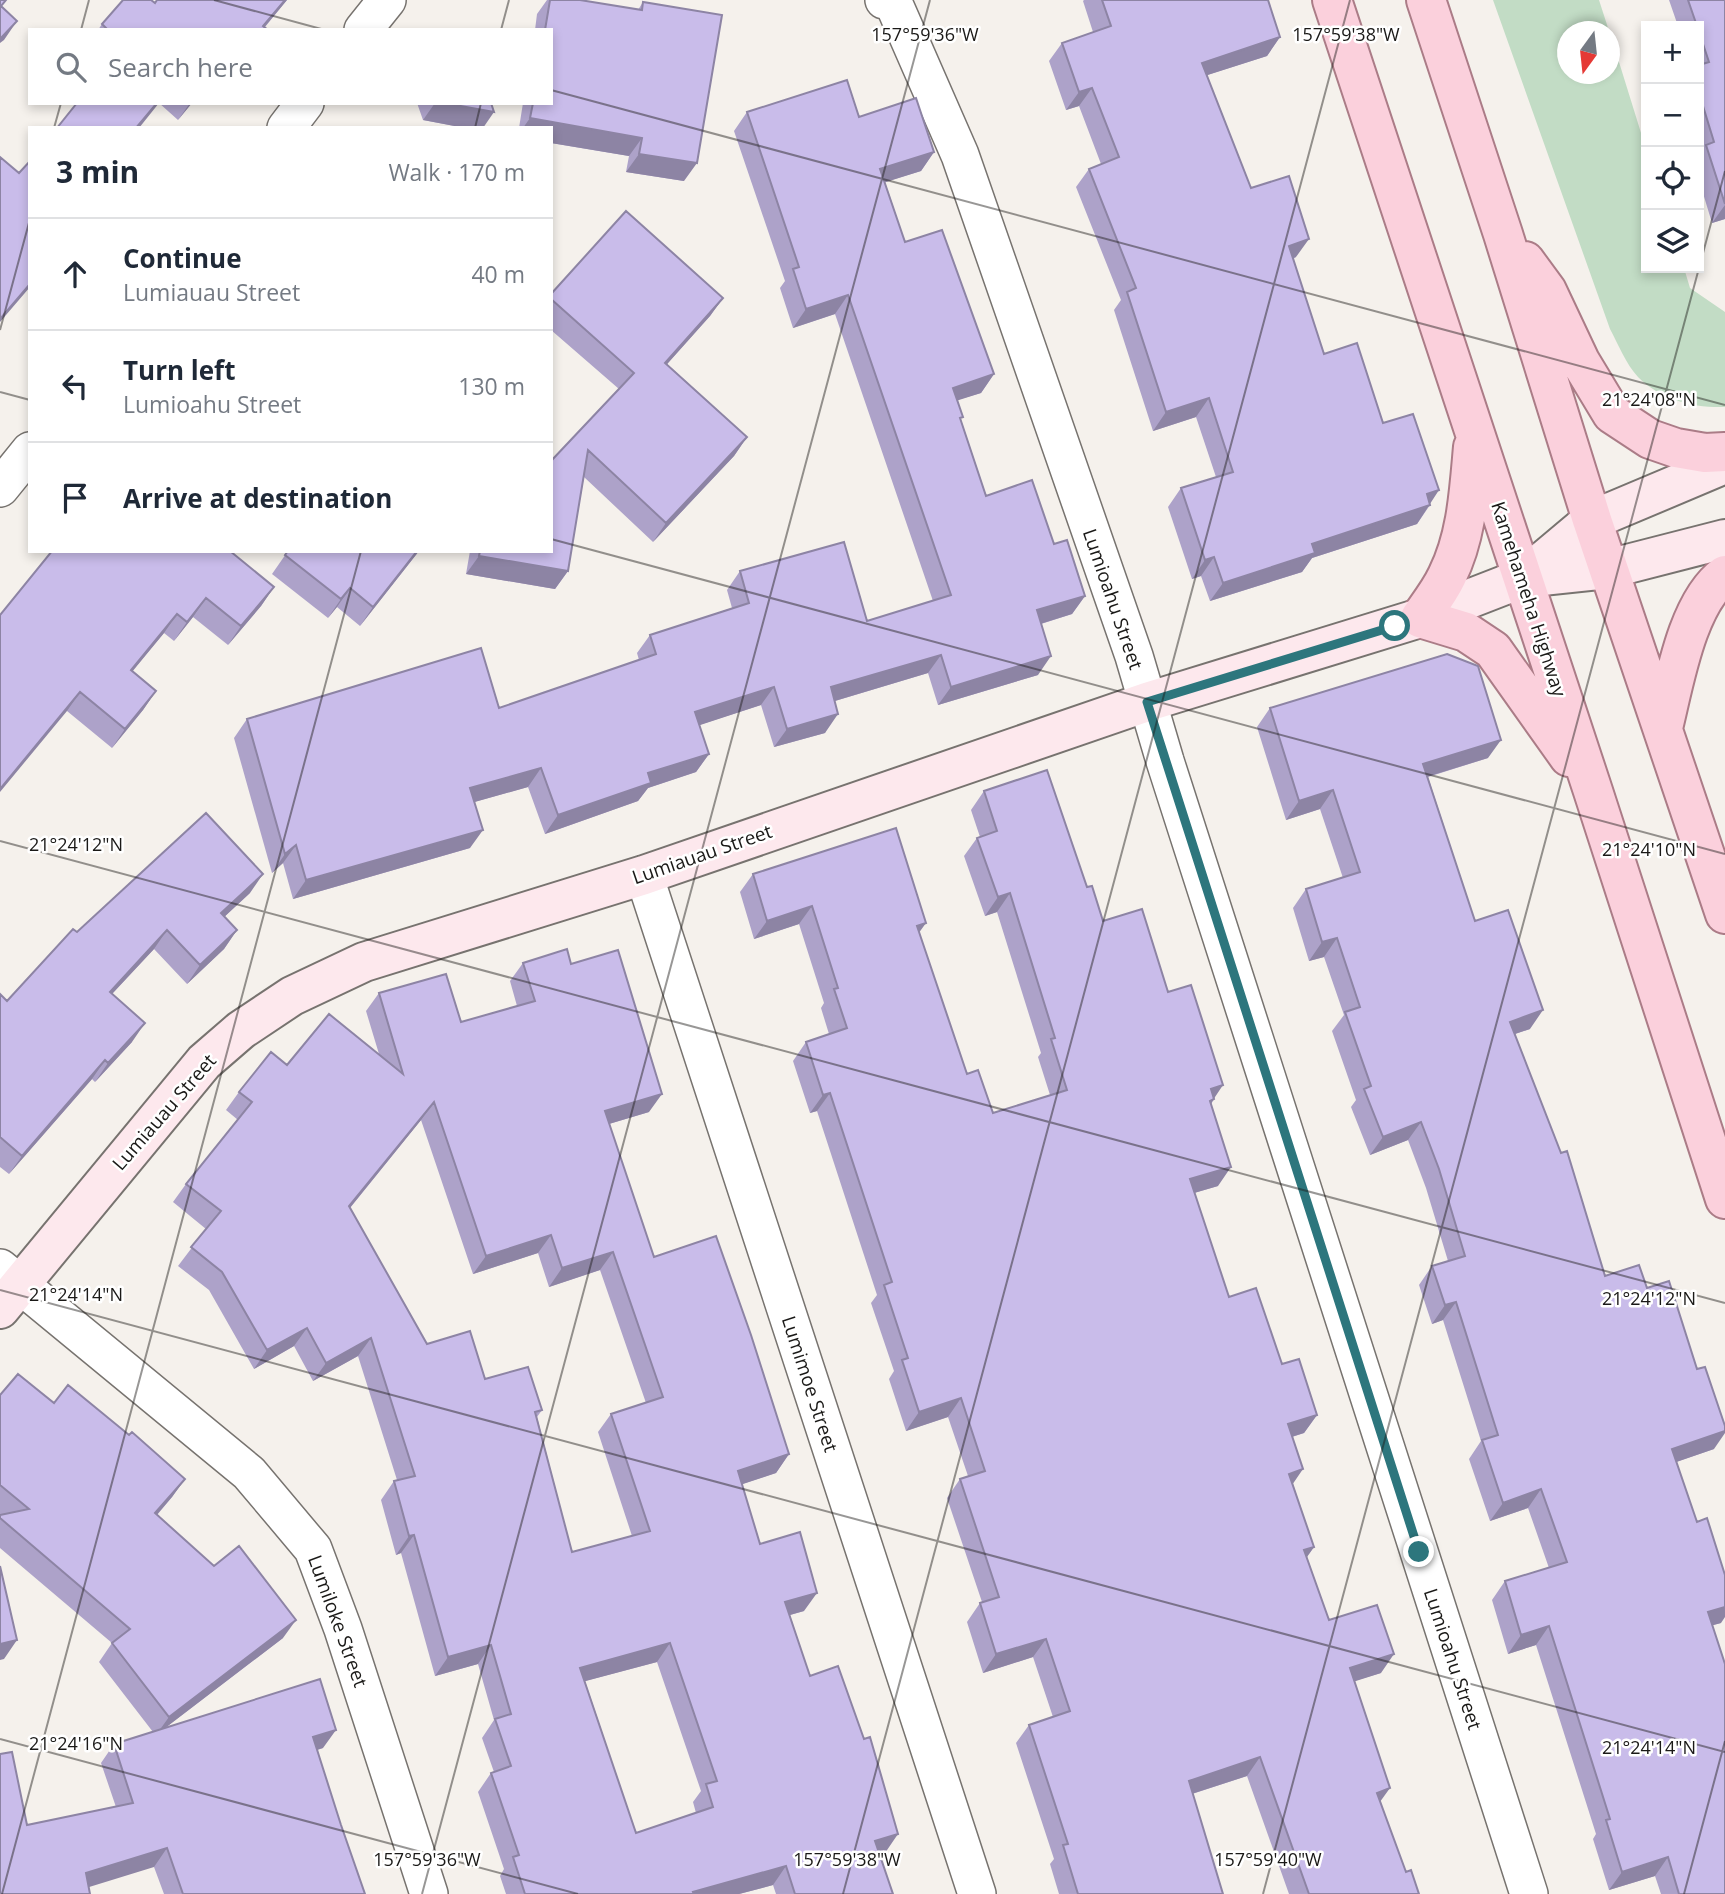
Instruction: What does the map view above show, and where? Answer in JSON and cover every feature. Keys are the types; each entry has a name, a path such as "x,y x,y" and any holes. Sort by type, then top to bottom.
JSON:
{"main road":[{"name":"Kamehameha Highway","path":"1332,0 1725,1199"},
{"path":"1426,0 1608,569 1725,914"},
{"path":"1503,234 1547,291 1580,361 1612,414 1650,439 1676,448 1705,453 1725,452"},
{"path":"1474,434 1467,511 1458,550 1447,578 1420,618 1466,632 1493,650 1593,791"},
{"path":"1663,728 1686,633 1704,600 1725,575"}],"street":[{"path":"365,28 387,0"},
{"name":"Lumioahu Street","path":"884,0 893,2 926,72 960,155 1125,631 1528,1894"},
{"path":"288,126 304,105"},
{"path":"0,488 28,453"},
{"name":"Lumiauau Street","path":"1523,578 1592,520 1725,464"},
{"name":"Lumiauau Street","path":"7,1287 204,1062 241,1030 292,996 364,962 643,875 1147,702 1420,618 1523,578 1608,569 1725,539"},
{"name":"Lumimoe Street","path":"643,875 977,1894"},
{"name":"Lumiloke Street","path":"7,1287 249,1473 313,1549 343,1629 429,1894"}],"green space":[{"path":"1493,0 1599,0 1606,21 1557,21 1557,84 1620,84 1620,65 1641,133 1641,273 1686,273 1690,288 1725,312 1725,407 1689,404 1657,392 1634,372 1610,329"}],"building":[{"path":"0,0 6,0 1,6 17,21 0,39"},
{"path":"123,0 151,0 155,3 157,0 285,0 263,26 266,28 106,28 102,24"},
{"path":"550,0 580,0 642,10 643,2 722,15 697,163 639,154 642,138 530,118 533,105 553,105 553,28 545,28"},
{"path":"1102,0 1268,0 1280,37 1202,63 1251,188 1289,176 1309,239 1289,246 1324,354 1357,343 1383,423 1413,414 1439,490 1427,494 1430,505 1312,544 1315,553 1223,583 1214,557 1205,560 1181,488 1233,472 1209,398 1166,412 1127,292 1136,288 1089,169 1119,157 1092,88 1079,92 1062,43 1111,26"},
{"path":"1688,0 1725,0 1725,204 1706,145 1714,142 1704,109 1704,64 1709,62 1704,47 1704,21 1695,21"},
{"path":"847,80 859,117 916,98 934,152 880,169 905,242 942,230 994,374 953,388 986,496 1032,480 1054,544 1067,540 1085,596 1037,610 1051,656 951,687 941,655 831,687 838,714 787,729 774,687 695,712 709,754 648,773 651,783 558,815 541,768 470,788 483,830 306,880 296,845 285,854 247,719 481,648 499,708 656,654 650,635 749,603 740,571 844,542 867,621 951,595 848,295 806,309 793,269 799,267 747,112"},
{"path":"75,105 155,105 138,126 59,126"},
{"path":"455,105 492,105 494,112"},
{"path":"0,157 19,173 28,163 28,286 0,319"},
{"path":"626,211 723,298 665,363 747,437 666,523 588,450 568,571 479,556 480,553 553,553 553,459 634,373 553,301 553,292"},
{"path":"50,553 232,553 274,587 241,626 206,598 187,622 177,614 131,670 156,691 125,729 80,692 0,789 0,615"},
{"path":"415,553 373,607 350,588 341,599 285,555"},
{"path":"1447,654 1478,666 1501,740 1423,764 1475,921 1508,910 1543,1010 1510,1022 1561,1153 1567,1151 1605,1276 1639,1265 1647,1288 1669,1281 1697,1369 1705,1367 1725,1426 1725,1431 1672,1449 1697,1522 1707,1518 1725,1575 1725,1607 1708,1612 1725,1664 1725,1894 1679,1894 1668,1857 1622,1872 1606,1820 1610,1819 1549,1626 1521,1635 1505,1581 1567,1562 1541,1489 1503,1503 1482,1440 1498,1435 1456,1302 1445,1305 1432,1266 1465,1256 1439,1169 1421,1122 1383,1137 1364,1089 1371,1086 1345,1012 1360,1007 1337,938 1322,942 1306,889 1360,872 1333,790 1299,801 1270,708"},
{"path":"1047,770 1087,887 1092,886 1103,921 1142,909 1168,992 1191,985 1223,1085 1211,1089 1214,1099 1210,1101 1231,1167 1190,1179 1229,1297 1256,1288 1282,1364 1299,1359 1317,1415 1288,1424 1303,1469 1289,1474 1314,1547 1304,1550 1329,1620 1377,1605 1394,1654 1350,1668 1390,1788 1377,1793 1406,1872 1411,1870 1419,1894 1309,1894 1260,1757 1189,1781 1223,1894 1078,1894 1063,1845 1068,1844 1029,1725 1070,1711 1046,1639 996,1654 980,1603 999,1597 960,1479 985,1471 961,1398 919,1412 902,1360 908,1358 884,1285 892,1282 830,1093 823,1095 806,1042 847,1028 834,989 838,988 812,906 767,921 753,874 896,828 926,923 917,926 967,1074 978,1070 993,1113 1067,1090 1051,1039 1055,1038 1010,893 998,897 977,838 997,831 984,791"},
{"path":"206,813 263,874 221,913 237,930 200,965 167,930 110,992 145,1023 108,1063 105,1060 22,1156 0,1137 0,994 7,1001 73,929 77,932"},
{"path":"567,949 571,964 618,950 662,1094 605,1111 654,1257 716,1236 789,1454 738,1471 760,1544 800,1532 817,1593 785,1602 810,1676 838,1666 864,1739 870,1737 898,1834 875,1841 893,1894 795,1894 786,1866 693,1892 694,1894 525,1894 513,1857 519,1855 491,1773 511,1766 495,1719 511,1714 491,1645 448,1657 414,1535 409,1536 394,1481 415,1476 371,1338 326,1363 307,1328 267,1350 222,1272 191,1247 221,1211 186,1184 252,1102 239,1092 271,1052 287,1065 329,1014 403,1074 379,993 446,974 461,1022 535,1001 523,963","holes":["434,1102 486,1256 551,1235 562,1268 613,1252 663,1397 611,1414 650,1531 572,1552 535,1412 542,1410 528,1367 485,1379 470,1331 427,1344 349,1206","670,1643 717,1781 706,1784 713,1807 636,1833 580,1668"]},
{"path":"18,1374 54,1403 68,1385 129,1435 132,1432 185,1479 155,1513 214,1566 239,1546 296,1620 169,1717 112,1643 130,1629 0,1518 0,1515 29,1509 0,1485 0,1395"},
{"path":"0,1566 17,1640 0,1644"},
{"path":"320,1679 336,1730 313,1737 365,1894 183,1894 167,1848 86,1873 90,1894 0,1894 0,1754 12,1752 27,1825 133,1803 114,1744"}],"route":[{"path":"1395,626 1147,702 1419,1552"}]}
